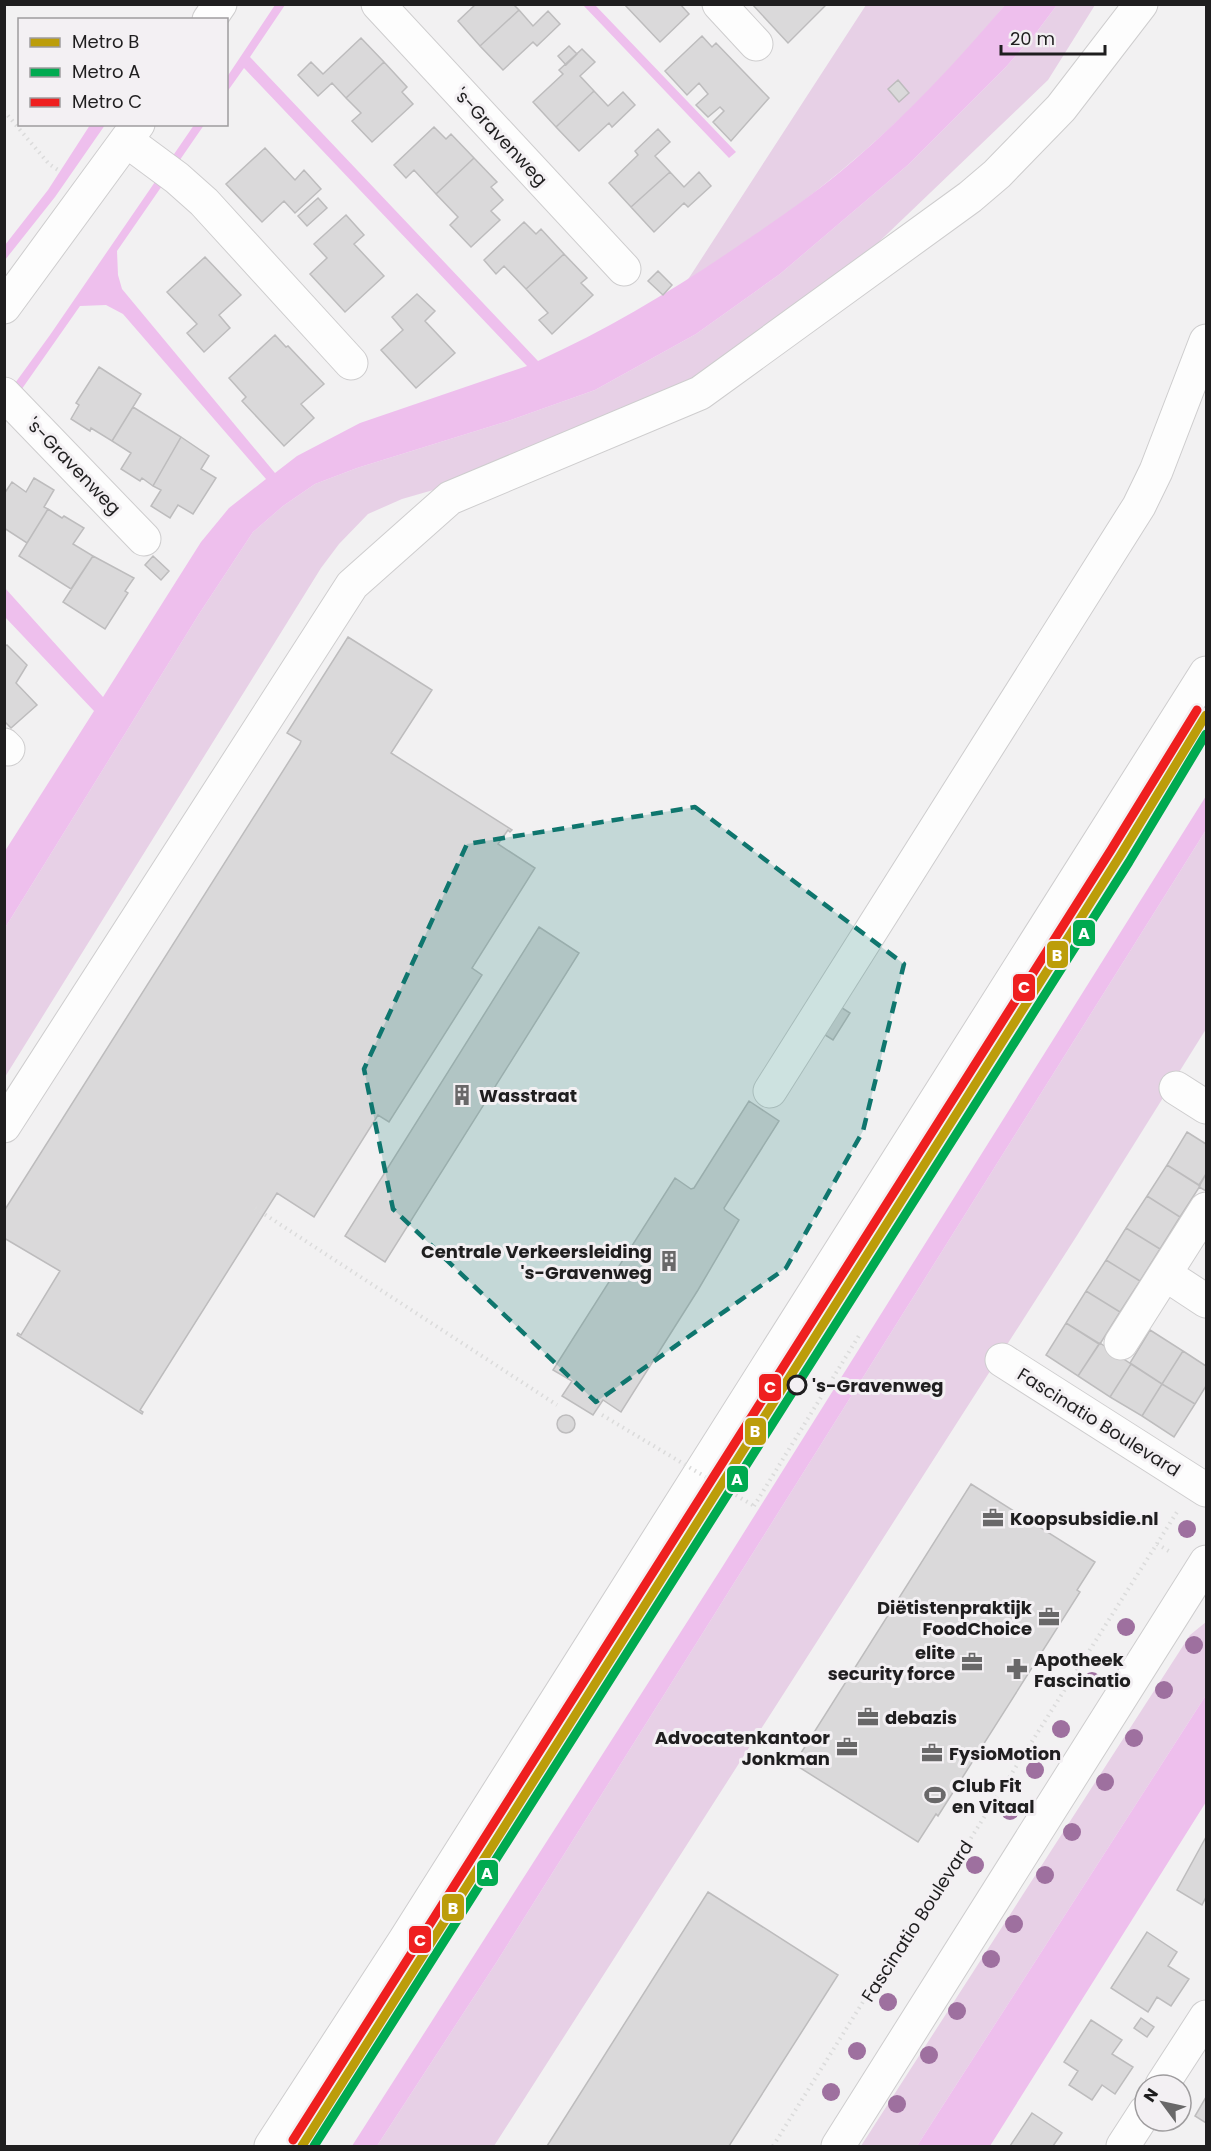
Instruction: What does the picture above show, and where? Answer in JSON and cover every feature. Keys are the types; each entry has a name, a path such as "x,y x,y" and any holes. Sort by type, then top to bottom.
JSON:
{"street":[{"path":"210,18 220,4"},
{"name":"'s-Gravenweg","path":"378,4 624,269"},
{"path":"719,4 756,44"},
{"path":"4,1126 352,585 450,498 700,393 970,197 997,174 1061,108 1141,4"},
{"path":"4,307 133,133 168,171 204,202 351,363"},
{"path":"770,1091 1139,506 1156,471 1206,341"},
{"name":"'s-Gravenweg","path":"10,399 144,539"},
{"path":"271,2146 457,1860 1206,673"},
{"path":"1176,1088 1206,1107"},
{"path":"1121,1342 1206,1209"},
{"path":"1165,1274 1206,1301"},
{"name":"Fascinatio Boulevard","path":"1002,1360 1201,1486"},
{"path":"838,2146 1205,1568"},
{"path":"1170,2073 1206,2017"},
{"path":"1123,2146 1133,2131"}],"path":[{"path":"4,111 49,164"},
{"path":"255,1208 557,1405"},
{"path":"602,1415 754,1506 860,1334"},
{"name":"Fascinatio Boulevard","path":"773,2146 901,1941 940,1887 1201,1486"}],"highlighted area":[{"path":"695,807 904,964 863,1131 786,1268 596,1402 393,1209 364,1069 467,844"}],"shaded area":[{"path":"275,5 285,5 250,57 538,361 595,333 676,287 817,190 873,143 913,105 1005,5 1057,5 1005,68 909,164 780,274 696,334 595,390 508,421 357,468 315,484 283,506 253,532 199,614 5,928 5,851 94,711 5,617 5,588 103,697 201,542 229,508 266,479 123,314 106,305 80,306 5,413 5,397 193,126 203,126 117,251 118,275 122,289 275,473 297,456 360,423 527,366 244,68 228,91 228,76"},
{"path":"583,5 595,5 736,152 729,158"},
{"path":"866,5 1005,5 928,92 864,152 760,233 687,281"},
{"path":"1057,5 1095,5 1048,80 766,350 468,480 402,499 368,514 339,544 321,568 5,1077 5,928 199,614 253,532 283,506 315,484 357,468 508,421 595,390 696,334 780,274 909,164 1005,68"},
{"path":"89,126 104,126 55,197 5,260 5,245 48,190"},
{"path":"1206,796 1206,830 496,1963 377,2146 352,2146 721,1569"},
{"path":"1206,830 1206,1029 1076,1237 494,2146 377,2146 496,1963"},
{"path":"1206,1622 1206,1695 917,2146 861,2146 1190,1635"},
{"path":"1206,1695 1206,1802 990,2146 917,2146"}],"building":[{"path":"476,4 513,4 519,10 480,46 458,21"},
{"path":"624,4 680,4 689,14 660,42"},
{"path":"752,4 826,4 826,5 788,43"},
{"path":"519,10 533,26 548,11 560,24 537,46 533,42 503,70 480,46"},
{"path":"702,36 712,47 716,43 769,98 731,141 713,122 724,111 720,107 708,117 696,105 708,94 699,83 687,95 665,71"},
{"path":"361,38 384,62 346,98 332,83 318,96 298,75 311,62 323,74"},
{"path":"569,46 577,54 566,65 558,56"},
{"path":"582,49 595,62 580,76 594,91 556,127 533,102 563,74 559,70"},
{"path":"384,62 407,87 402,92 413,104 372,142 352,121 361,113 346,98"},
{"path":"898,80 909,93 899,102 888,89"},
{"path":"594,91 608,106 623,92 635,105 612,127 609,123 579,151 556,127"},
{"path":"434,127 446,139 451,134 474,158 436,194 414,170 406,178 394,165"},
{"path":"658,129 670,142 655,156 670,172 631,207 609,183 638,155 635,151"},
{"path":"265,148 295,180 304,170 321,189 295,213 284,201 262,222 226,184"},
{"path":"474,158 497,182 491,187 503,200 491,211 500,220 471,247 450,225 458,217 436,194"},
{"path":"670,172 684,187 699,172 711,186 688,207 684,203 654,232 631,207"},
{"path":"318,198 327,208 307,226 298,216"},
{"path":"346,215 364,235 354,244 384,276 345,312 310,274 327,258 314,244"},
{"path":"524,222 536,234 541,229 564,254 526,289 504,266 496,274 484,260"},
{"path":"564,254 587,278 581,283 593,295 552,334 539,320 548,313 526,289"},
{"path":"205,257 241,295 219,315 230,328 204,352 187,333 197,324 167,292"},
{"path":"658,271 672,285 663,295 648,281"},
{"path":"417,294 435,311 425,321 455,353 416,388 381,350 403,330 392,317"},
{"path":"275,335 324,384 301,404 314,418 284,446 242,401 246,397 229,378"},
{"path":"99,367 141,394 112,441 71,419 79,405 76,403"},
{"path":"133,407 181,437 153,486 142,478 140,481 121,469 131,453 112,441"},
{"path":"181,437 209,456 201,469 216,478 193,514 178,505 170,518 151,506 161,490 153,486"},
{"path":"34,478 54,490 44,507 48,509 27,543 4,528 4,494 12,482 26,492"},
{"path":"48,509 84,528 73,544 93,556 71,589 19,556"},
{"path":"93,556 134,578 125,591 128,593 105,629 63,602"},
{"path":"153,556 169,571 161,580 145,565"},
{"path":"348,637 432,690 391,753 512,830 510,832 508,830 498,844 535,868 472,968 482,975 389,1122 378,1115 314,1217 277,1193 140,1410 142,1414 17,1335 18,1333 21,1335 60,1271 4,1238 4,1211 300,744 301,741 287,733"},
{"path":"7,645 27,665 16,683 37,705 11,728 4,721 4,647"},
{"name":"Wasstraat","path":"539,927 579,953 385,1262 345,1236"},
{"path":"839,1006 850,1013 833,1040 822,1033"},
{"name":"Centrale Verkeersleiding 's-Gravenweg","path":"749,1101 779,1121 724,1208 739,1220 621,1412 603,1400 593,1415 562,1396 572,1381 553,1370 675,1178 691,1189 694,1188"},
{"path":"1187,1132 1206,1144 1206,1174 1199,1185 1167,1165"},
{"path":"1167,1165 1200,1186 1180,1217 1147,1196"},
{"path":"1206,1174 1206,1191 1199,1187"},
{"path":"1147,1196 1180,1217 1160,1249 1126,1228"},
{"path":"1126,1228 1160,1249 1140,1281 1106,1260"},
{"path":"1106,1260 1140,1281 1120,1312 1086,1291"},
{"path":"1086,1291 1120,1312 1100,1344 1066,1323"},
{"path":"1066,1323 1099,1344 1078,1376 1046,1355"},
{"path":"1150,1330 1183,1351 1162,1384 1130,1363"},
{"path":"1100,1343 1131,1364 1110,1397 1078,1376"},
{"path":"1183,1351 1206,1366 1206,1386 1195,1404 1162,1384"},
{"path":"1131,1364 1162,1384 1142,1416 1110,1397"},
{"path":"1162,1384 1195,1404 1174,1437 1142,1416"},
{"path":"566,1415 572,1418 575,1424 572,1430 566,1433 560,1430 557,1424 560,1418"},
{"path":"971,1484 1095,1562 1077,1590 1080,1592 938,1816 936,1814 918,1842 794,1764"},
{"path":"1206,1837 1206,1897 1202,1905 1177,1890"},
{"path":"708,1892 838,1975 729,2146 547,2146"},
{"path":"1147,1932 1177,1952 1168,1966 1189,1979 1171,2006 1157,1997 1148,2012 1111,1988"},
{"path":"1141,2018 1154,2027 1147,2037 1134,2028"},
{"path":"1091,2020 1122,2040 1112,2054 1133,2067 1115,2094 1102,2085 1092,2100 1069,2085 1078,2071 1064,2062"},
{"path":"1206,2097 1206,2123 1195,2116"},
{"path":"1032,2113 1062,2133 1053,2146 1010,2146"}],"metro line":[{"name":"C","path":"293,2140 1111,850 1197,710"},
{"name":"B","path":"302,2146 1120,856 1206,715"},
{"name":"A","path":"314,2146 1129,862 1206,734"}],"place":[{"name":"Wasstraat","path":"462,1095"},
{"name":"Centrale Verkeersleiding 's-Gravenweg","path":"669,1261"},
{"name":"'s-Gravenweg","path":"797,1385"},
{"name":"Koopsubsidie.nl","path":"993,1518"},
{"name":"Diëtistenpraktijk FoodChoice","path":"1049,1617"},
{"name":"elite security force","path":"972,1662"},
{"name":"Apotheek Fascinatio","path":"1017,1669"},
{"name":"debazis","path":"868,1717"},
{"name":"Advocatenkantoor Jonkman","path":"847,1747"},
{"name":"FysioMotion","path":"932,1753"},
{"name":"Club Fit en Vitaal","path":"935,1795"}]}
